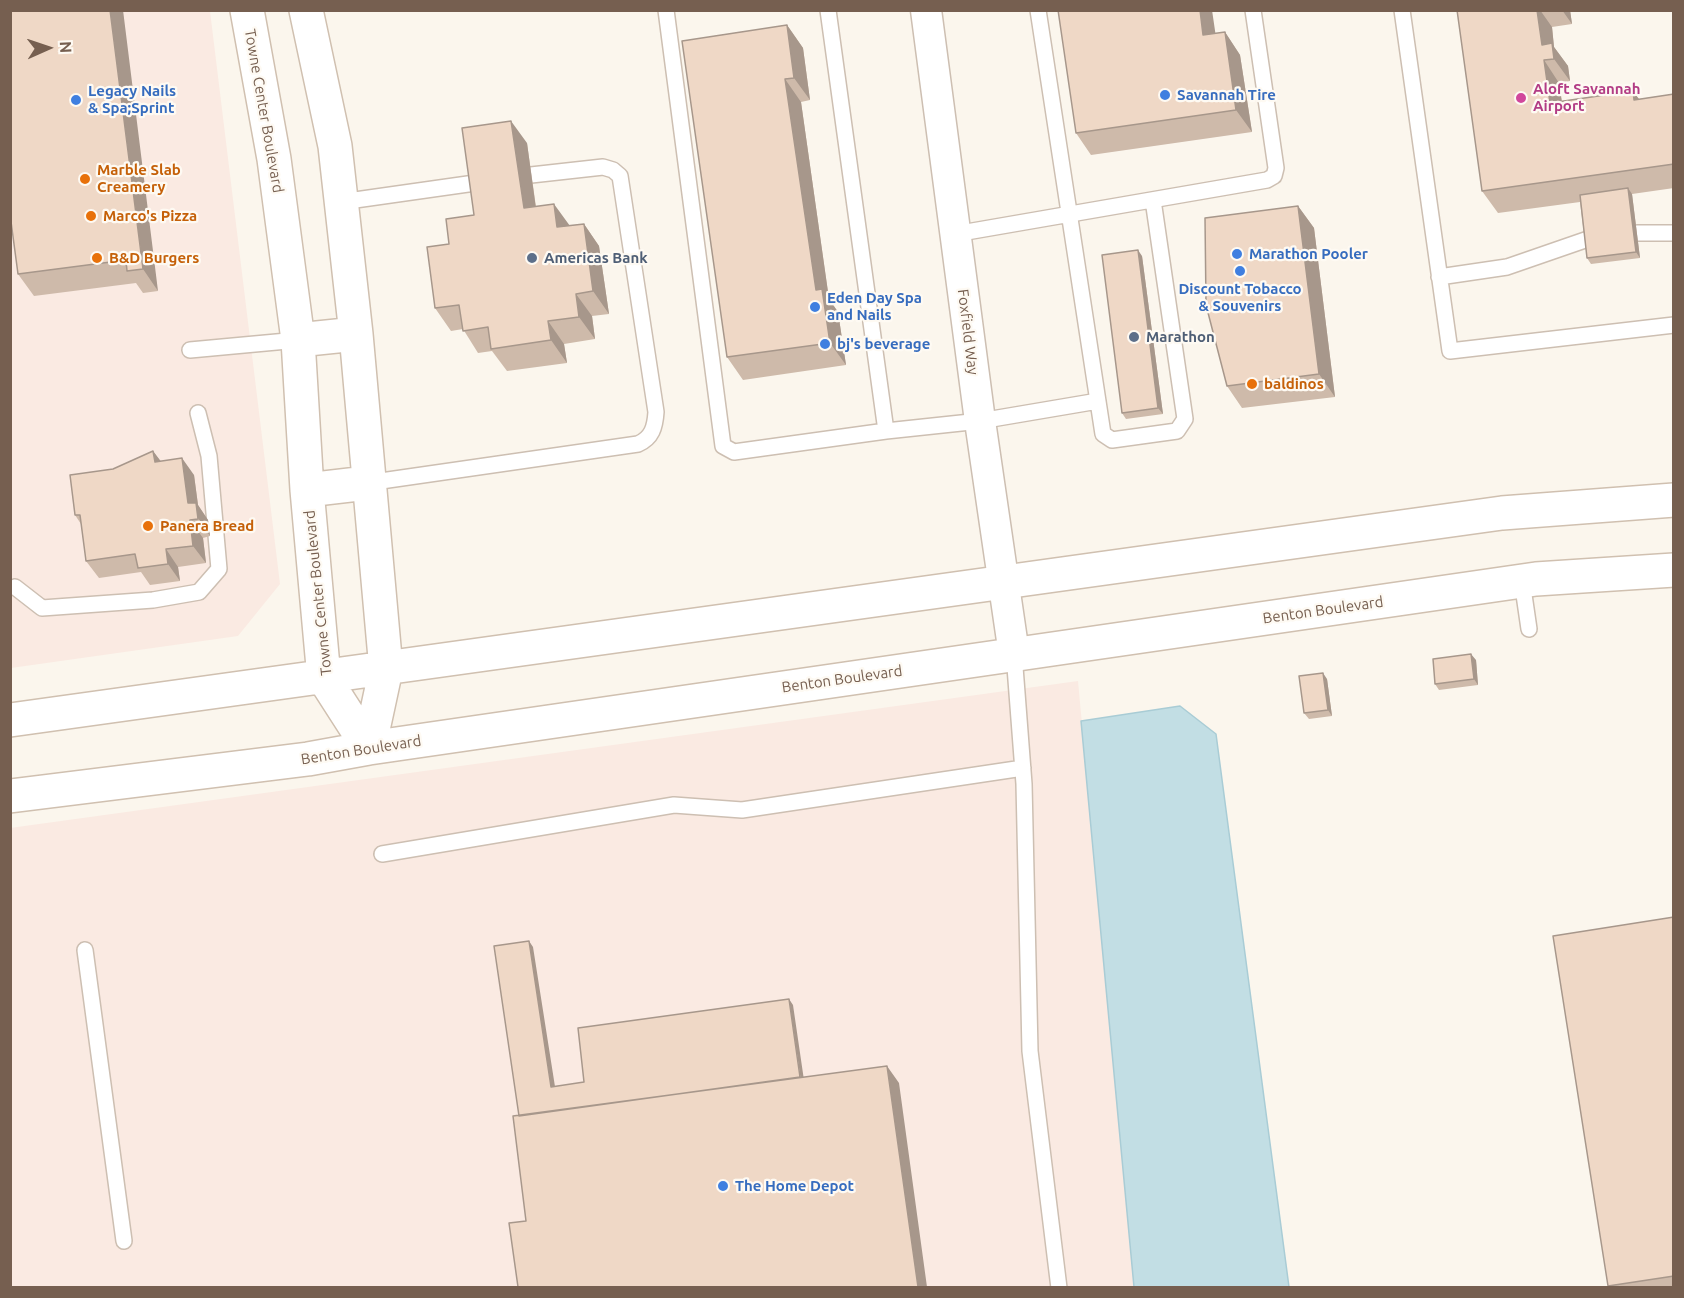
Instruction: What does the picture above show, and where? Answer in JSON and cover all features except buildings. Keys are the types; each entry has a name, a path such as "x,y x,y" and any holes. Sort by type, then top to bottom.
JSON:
{"street":[{"name":"Towne Center Boulevard","path":"247,10 274,159 298,340 307,490 324,678 369,748"},
{"path":"306,10 335,146 356,334 386,669 369,748"},
{"name":"Foxfield Way","path":"926,10 980,421 1014,654"},
{"path":"298,340 356,334"},
{"path":"307,490 368,483"},
{"path":"10,720 1502,513 1674,500"},
{"name":"Benton Boulevard","path":"10,796 308,759 369,748 1522,581 1674,570"},
{"path":"10,696 66,713"}],"lane":[{"path":"666,10 723,446 734,452 886,431 980,421 1098,401"},
{"path":"828,10 886,431"},
{"path":"1038,10 1103,434 1112,440 1177,431 1185,419 1153,200"},
{"path":"956,234 1267,180 1274,176 1276,168 1252,10"},
{"path":"1402,10 1450,351 1674,325"},
{"path":"368,483 638,444 646,441 651,434 656,412 620,176 613,170 603,167 531,175"},
{"path":"341,202 482,182"},
{"path":"1637,233 1674,232"},
{"path":"1439,277 1507,267 1588,239"},
{"path":"190,350 298,340"},
{"path":"15,587 42,608 153,600 199,592 219,569 209,456 198,413"},
{"path":"1522,581 1530,629"},
{"path":"1014,654 1023,768 1030,1051 1059,1287"},
{"path":"382,854 674,806 742,810 1023,768"},
{"path":"85,950 124,1241"}],"shaded area":[{"path":"10,11 210,11 280,584 238,636 11,668"},
{"path":"1078,681 1134,1287 11,1287 10,828"}],"water":[{"path":"1180,706 1216,734 1289,1287 1134,1287 1081,721"}],"place":[{"name":"Savannah Tire","path":"1165,95"},
{"name":"Aloft Savannah Airport","path":"1521,98"},
{"name":"Legacy Nails & Spa;Sprint","path":"76,100"},
{"name":"Marble Slab Creamery","path":"85,179"},
{"name":"Marco's Pizza","path":"91,216"},
{"name":"Marathon Pooler","path":"1237,254"},
{"name":"B&D Burgers","path":"97,258"},
{"name":"Americas Bank","path":"532,258"},
{"name":"Discount Tobacco & Souvenirs","path":"1240,271"},
{"name":"Eden Day Spa and Nails","path":"815,307"},
{"name":"Marathon","path":"1134,337"},
{"name":"bj's beverage","path":"825,344"},
{"name":"baldinos","path":"1252,384"},
{"name":"Panera Bread","path":"148,526"},
{"name":"The Home Depot","path":"723,1186"}]}
